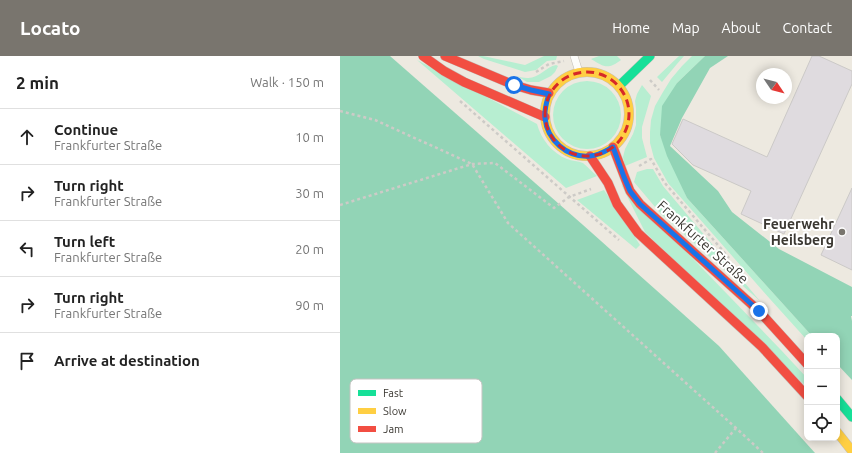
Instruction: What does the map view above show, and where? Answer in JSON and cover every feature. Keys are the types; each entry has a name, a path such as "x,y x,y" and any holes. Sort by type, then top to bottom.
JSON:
{"main road":[{"path":"424,56 464,82 545,117"},
{"path":"445,56 514,85 549,94"},
{"path":"619,86 650,56"},
{"path":"592,71 607,76 619,86 626,96 629,106 629,118 621,139 613,147 603,153 590,156 577,155 565,150 554,141 548,130 545,117 545,105 549,94 560,80 579,72 592,71"},
{"name":"Frankfurter Straße","path":"613,147 630,191 640,204 759,311 804,361"},
{"path":"590,156 608,183 617,204 638,233 762,348 804,393"},
{"path":"840,403 852,417"},
{"path":"840,436 852,451"}],"lane":[{"path":"574,57 579,72"}],"path":[{"path":"532,74 549,64 574,57"},
{"path":"340,205 472,164 495,163 554,208 569,196 459,100"},
{"path":"340,112 376,120 472,164 508,223 763,453"},
{"path":"650,159 664,182 733,262"},
{"path":"715,453 736,428"}],"highlighted area":[{"path":"579,72 607,76 619,86 629,107 629,118 621,139 603,153 590,156 565,150 548,130 545,117 549,93 560,80"}],"green space":[{"path":"340,56 390,56 719,346 815,453 340,453"},
{"path":"478,56 525,65 544,56 557,56 556,60 547,61 536,70 525,72"},
{"path":"599,56 617,56 621,60 613,65 606,66 591,59"},
{"path":"679,56 684,56 662,82 657,77"},
{"path":"692,56 705,56 677,83 660,135 687,198 809,333 804,333 804,337 668,183 654,158 650,143 650,132 651,120 655,106 671,79"},
{"path":"705,56 728,56 710,68 682,118 670,146 718,191 732,212 779,249 852,287 852,380 840,367 840,333 809,333 687,198 667,156 660,135 662,106 677,83"},
{"path":"417,60 537,124 544,140 552,149 567,159 583,163 597,176 566,188"},
{"path":"556,65 558,66 551,76 539,82 527,82 517,76 525,78 535,77"},
{"path":"587,81 600,84 611,91 618,102 621,115 618,128 611,139 600,146 587,149 574,146 563,139 556,128 553,115 556,102 563,91 574,84"},
{"path":"642,85 651,96 642,127 642,138 647,157 625,166 623,157 636,125 635,101"},
{"path":"653,169 663,186 760,301 661,214 634,182 637,172"},
{"path":"621,184 804,375 804,384 645,232"},
{"path":"604,190 640,245 636,249 577,200"}],"building":[{"path":"812,56 819,56 852,71 852,84 784,234 741,214 751,191 693,165 672,144 683,119 767,157 791,104 792,104"},
{"name":"Feuerwehr Heilsberg","path":"852,188 852,270 821,255"}],"traffic: fast":[{"path":"619,86 650,56"},
{"path":"840,403 852,417"}],"traffic: slow":[{"path":"587,72 603,75 617,84 626,98 629,114 626,130 617,144 603,153 587,156 571,153 557,144 548,130 545,114 548,98 557,84 571,75 587,72"},
{"path":"840,436 852,451"}],"traffic: jam":[{"path":"423,56 444,71 464,82 545,117"},
{"path":"445,56 514,85 549,93"},
{"path":"613,147 630,191 640,204 759,311 804,361"},
{"path":"590,156 608,183 617,204 638,233 762,347 804,393"}],"place":[{"name":"Feuerwehr Heilsberg","path":"842,232"}],"route":[{"path":"514,85 549,94 545,105 545,117 548,130 554,141 565,150 577,155 590,156 603,153 613,147 630,191 640,204 759,311"}]}
